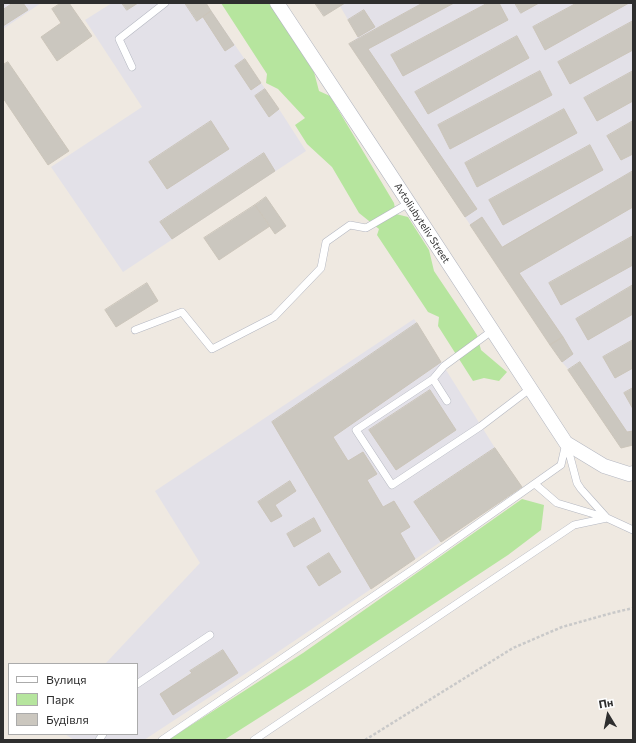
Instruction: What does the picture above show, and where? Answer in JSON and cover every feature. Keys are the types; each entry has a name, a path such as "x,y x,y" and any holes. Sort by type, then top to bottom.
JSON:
{"street":[{"name":"Avtoliubyteliv Street","path":"277,3 566,443"},
{"path":"566,443 604,466 632,477"}],"lane":[{"path":"132,67 119,39 165,3"},
{"path":"135,330 182,312 212,349 274,317 321,268 326,242 350,225 366,228 409,203"},
{"path":"493,330 444,366 433,379 356,430 392,485 481,426 531,388"},
{"path":"433,379 447,400"},
{"path":"162,740 288,655 561,465 566,443"},
{"path":"566,443 577,483 607,518"},
{"path":"535,484 557,503 607,518 633,530"},
{"path":"254,740 574,525 607,518"},
{"path":"138,683 210,635"}],"path":[{"path":"365,740 513,648 562,627 633,608"}],"shaded area":[{"path":"3,3 41,3 3,29"},
{"path":"112,3 122,3 127,10 138,3 206,3 306,151 123,272 51,167 142,107 85,20"},
{"path":"315,3 633,3 633,445 562,362 349,44 358,37 340,6 324,16"},
{"path":"414,319 495,448 522,487 263,662 144,740 74,740 66,735 138,735 138,663 106,663 200,563 155,491"}],"green space":[{"path":"221,3 269,3 314,72 319,91 330,96 394,203 396,214 408,217 429,250 434,271 477,335 481,350 507,372 499,381 484,378 473,381 438,326 439,317 428,312 377,235 379,229 359,213 332,167 307,144 295,125 305,118 278,89 266,83 267,74"},
{"path":"522,499 544,505 541,530 508,555 224,740 168,740 303,653"}],"building":[{"path":"13,3 23,3 28,10 3,26 3,10"},
{"path":"61,3 69,3 92,36 57,61 41,37 61,23 52,9"},
{"path":"122,3 138,3 127,10"},
{"path":"185,3 206,3 211,11 197,21"},
{"path":"315,3 345,3 324,16"},
{"path":"423,3 454,3 368,49 477,209 465,217 349,44"},
{"path":"488,3 499,3 508,20 403,76 391,55"},
{"path":"515,3 539,3 521,13"},
{"path":"577,3 629,3 545,50 533,27"},
{"path":"364,10 375,27 358,37 348,20"},
{"path":"211,11 234,45 225,51 203,17"},
{"path":"633,21 633,50 570,84 558,62"},
{"path":"517,36 529,58 428,114 415,92"},
{"path":"245,59 261,83 251,90 235,66"},
{"path":"8,62 69,151 48,165 3,98 3,65"},
{"path":"540,71 552,95 450,149 438,125"},
{"path":"633,71 633,101 597,121 584,98"},
{"path":"265,89 279,109 269,117 255,96"},
{"path":"564,109 577,133 477,187 465,163"},
{"path":"211,121 229,149 167,189 149,162"},
{"path":"633,121 633,154 621,160 607,136"},
{"path":"590,145 603,170 503,225 489,200"},
{"path":"264,153 275,171 172,239 160,222"},
{"path":"633,171 633,207 519,273 563,337 550,345 470,225 482,217 502,247"},
{"path":"266,197 286,226 275,234 255,205"},
{"path":"255,205 270,226 219,260 204,238"},
{"path":"633,236 633,265 561,305 549,283"},
{"path":"147,283 158,301 116,327 105,310"},
{"path":"633,285 633,314 588,340 576,319"},
{"path":"417,323 441,362 333,437 348,461 363,452 377,474 367,480 383,507 394,501 410,527 400,533 415,559 371,589 272,422"},
{"path":"563,337 573,354 562,362 550,345"},
{"path":"633,340 633,368 615,378 603,357"},
{"path":"580,362 627,432 633,431 633,445 621,448 568,370"},
{"path":"633,388 633,409 624,393"},
{"path":"430,390 456,430 396,470 369,430"},
{"path":"495,448 522,487 441,542 414,502"},
{"path":"290,481 296,491 275,505 282,516 271,522 258,502"},
{"path":"314,518 321,531 294,547 287,534"},
{"path":"329,553 341,572 319,586 307,567"},
{"path":"223,650 238,673 173,715 160,694 192,673 190,671"}]}
